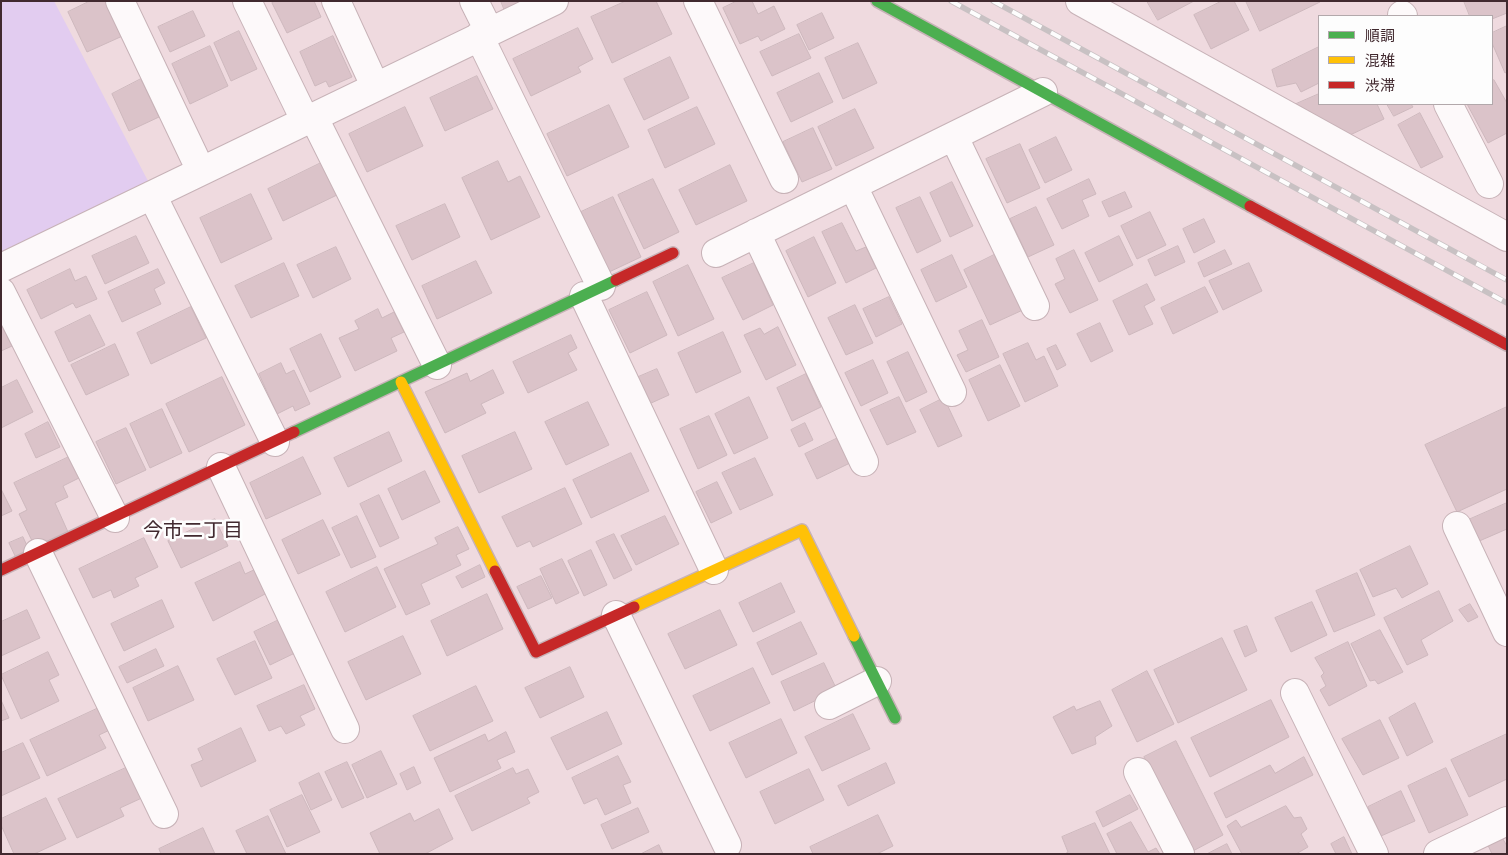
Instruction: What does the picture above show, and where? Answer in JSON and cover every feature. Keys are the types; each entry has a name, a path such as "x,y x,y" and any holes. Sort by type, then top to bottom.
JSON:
{"street":[{"path":"120,1 200,171"},
{"path":"247,1 437,365"},
{"path":"336,1 375,86"},
{"path":"474,1 484,34 592,291 714,570"},
{"path":"1,268 554,1"},
{"path":"698,1 784,179"},
{"path":"877,1 1400,289 1507,345"},
{"path":"1080,1 1507,237"},
{"path":"716,253 1043,92"},
{"path":"1449,105 1498,180 1475,191 1460,211"},
{"path":"954,137 1035,306"},
{"path":"853,186 952,392"},
{"path":"152,194 275,442"},
{"path":"756,233 864,462"},
{"path":"1,570 115,518 673,253"},
{"path":"1,292 115,518"},
{"path":"401,382 536,652 802,530 895,718"},
{"path":"221,467 345,728"},
{"path":"1457,526 1507,632"},
{"path":"38,553 164,814"},
{"path":"616,615 727,845"},
{"path":"829,705 877,681"},
{"path":"1295,693 1374,854"},
{"path":"1138,772 1180,854"},
{"path":"1438,854 1507,820"}],"shaded area":[{"path":"1,1 54,1 148,181 1,253"}],"building":[{"path":"90,1 111,1 127,34 87,52 68,12"},
{"path":"276,1 314,1 321,17 287,33 272,3"},
{"path":"501,1 526,1 505,11"},
{"path":"626,1 656,1 672,34 612,63 591,17"},
{"path":"737,1 752,1 758,14 774,6 785,29 761,41 758,36 740,44 723,8"},
{"path":"1147,1 1194,1 1158,20"},
{"path":"1222,1 1234,1 1249,30 1211,49 1194,15"},
{"path":"1246,1 1320,1 1320,2 1260,31"},
{"path":"1464,1 1506,1 1507,13 1493,19 1493,15 1470,15"},
{"path":"193,11 205,36 170,52 158,27"},
{"path":"822,13 834,38 809,50 797,25"},
{"path":"1507,26 1507,72 1505,73 1493,45 1493,33"},
{"path":"578,28 593,59 578,67 581,72 531,96 513,59"},
{"path":"239,31 257,69 231,81 214,43"},
{"path":"799,34 811,58 772,76 760,52"},
{"path":"333,36 352,77 329,87 326,81 315,86 300,52"},
{"path":"858,43 877,83 843,99 825,58"},
{"path":"210,46 228,86 190,104 172,64"},
{"path":"1318,47 1318,84 1301,92 1296,83 1277,87 1272,70"},
{"path":"670,57 689,98 644,120 624,79"},
{"path":"819,73 833,102 791,122 777,93"},
{"path":"477,76 493,109 445,131 430,98"},
{"path":"141,79 159,117 129,131 112,94"},
{"path":"1493,80 1507,103 1507,133 1488,143 1468,105 1493,105"},
{"path":"1318,94 1318,105 1377,105 1384,119 1350,135 1296,104"},
{"path":"609,105 629,147 567,176 547,134"},
{"path":"1388,105 1412,105 1413,107 1394,116"},
{"path":"405,107 423,146 367,172 349,134"},
{"path":"697,107 715,144 665,168 648,130"},
{"path":"855,109 874,148 836,166 818,127"},
{"path":"1420,113 1443,157 1421,168 1398,125"},
{"path":"813,128 832,169 802,182 783,142"},
{"path":"1056,137 1072,170 1045,183 1029,150"},
{"path":"1020,144 1040,188 1007,203 986,159"},
{"path":"498,161 508,182 520,176 540,217 491,240 462,178"},
{"path":"321,163 337,195 283,221 268,189"},
{"path":"730,165 747,201 696,225 679,190"},
{"path":"653,179 679,232 644,249 618,195"},
{"path":"1089,179 1096,194 1082,200 1089,216 1062,229 1047,199"},
{"path":"952,182 973,226 950,237 930,193"},
{"path":"1125,192 1132,207 1109,217 1102,202"},
{"path":"251,194 272,239 221,263 200,218"},
{"path":"613,197 641,257 609,272 581,212"},
{"path":"920,197 941,241 917,253 896,208"},
{"path":"445,204 460,237 412,260 396,226"},
{"path":"1036,207 1054,245 1028,257 1010,219"},
{"path":"1150,212 1166,245 1137,259 1121,226"},
{"path":"1204,219 1215,242 1194,253 1183,229"},
{"path":"842,223 856,251 866,247 876,268 846,283 822,232"},
{"path":"136,236 149,263 105,284 92,256"},
{"path":"1119,236 1133,265 1099,282 1085,253"},
{"path":"814,237 836,283 808,297 786,251"},
{"path":"1178,246 1185,262 1155,276 1148,260"},
{"path":"336,247 351,279 313,298 297,265"},
{"path":"1074,250 1098,300 1070,313 1055,284 1065,279 1056,259"},
{"path":"1225,250 1232,264 1204,277 1198,263"},
{"path":"998,253 1025,309 990,325 964,270"},
{"path":"952,255 967,287 936,302 921,270"},
{"path":"476,261 492,293 437,319 422,286"},
{"path":"284,263 299,296 251,318 235,286"},
{"path":"754,263 773,305 743,320 722,278"},
{"path":"1249,263 1262,291 1223,310 1209,281"},
{"path":"688,265 714,319 678,336 653,282"},
{"path":"70,269 75,281 86,276 97,299 76,308 73,303 41,319 27,290"},
{"path":"158,269 165,283 154,289 161,304 122,322 108,292"},
{"path":"1147,284 1155,300 1144,306 1153,324 1129,335 1113,301"},
{"path":"1205,287 1218,312 1173,334 1161,308"},
{"path":"647,292 667,335 630,353 609,310"},
{"path":"889,297 902,324 876,337 863,309"},
{"path":"855,305 873,343 846,355 828,318"},
{"path":"191,307 206,338 151,364 137,333"},
{"path":"378,309 382,318 394,312 404,332 391,338 397,351 355,371 339,338 359,329 355,321"},
{"path":"90,315 105,345 69,362 55,332"},
{"path":"982,320 999,357 966,372 957,355 968,350 959,331"},
{"path":"1,323 12,346 1,351"},
{"path":"1100,323 1113,351 1091,362 1077,334"},
{"path":"778,327 796,365 766,380 744,335 760,328 764,334"},
{"path":"723,332 741,372 696,393 678,353"},
{"path":"321,334 341,377 310,392 290,349"},
{"path":"571,335 577,348 568,353 577,370 528,393 513,362"},
{"path":"1028,343 1036,360 1044,356 1058,386 1025,402 1003,354"},
{"path":"115,344 129,375 86,395 71,365"},
{"path":"1056,345 1066,365 1057,370 1047,349"},
{"path":"908,352 927,392 906,402 887,362"},
{"path":"873,360 888,393 861,406 845,373"},
{"path":"281,363 286,374 294,370 310,404 295,411 293,406 277,414 259,374"},
{"path":"1000,365 1020,406 988,421 969,380"},
{"path":"657,369 669,395 649,404 636,378"},
{"path":"493,370 504,393 481,404 486,413 445,433 425,392 467,373 470,381"},
{"path":"806,374 821,407 792,421 777,388"},
{"path":"222,377 245,425 189,452 166,404"},
{"path":"17,380 33,412 1,428 1,388"},
{"path":"749,397 768,438 734,454 715,414"},
{"path":"899,397 916,432 887,445 870,410"},
{"path":"944,398 962,436 938,447 920,410"},
{"path":"588,402 609,445 566,465 545,422"},
{"path":"1507,407 1507,489 1457,512 1425,445"},
{"path":"162,409 182,453 150,468 130,424"},
{"path":"709,416 727,455 698,469 680,429"},
{"path":"48,422 60,447 36,458 25,434"},
{"path":"805,423 813,440 799,447 791,430"},
{"path":"126,428 146,470 116,484 96,442"},
{"path":"389,432 402,461 348,487 334,458"},
{"path":"515,432 532,469 479,493 462,456"},
{"path":"838,438 850,463 817,479 805,454"},
{"path":"631,453 649,491 591,518 573,480"},
{"path":"71,456 81,477 63,486 68,497 55,503 68,532 35,547 19,514 27,510 14,483"},
{"path":"303,457 321,494 266,519 250,483"},
{"path":"755,458 773,495 740,510 722,473"},
{"path":"425,471 440,502 402,520 388,489"},
{"path":"717,482 732,513 711,523 696,492"},
{"path":"565,488 582,524 533,547 530,541 517,547 502,517"},
{"path":"1,489 12,511 1,516"},
{"path":"379,495 399,538 380,547 360,504"},
{"path":"1507,503 1507,529 1477,542 1466,521"},
{"path":"357,516 376,557 351,568 332,528"},
{"path":"665,516 679,544 636,565 621,536"},
{"path":"215,519 228,546 181,568 168,541"},
{"path":"323,520 340,555 298,574 282,540"},
{"path":"458,527 469,549 456,555 461,565 421,584 430,604 406,615 384,569 438,544 435,538"},
{"path":"614,534 632,570 614,579 596,542"},
{"path":"23,537 30,552 16,558 9,543"},
{"path":"144,538 158,567 135,578 139,586 114,598 111,590 93,598 79,569"},
{"path":"1410,546 1428,584 1402,598 1396,588 1373,597 1360,570"},
{"path":"591,550 607,585 584,596 568,561"},
{"path":"562,559 579,593 556,604 540,569"},
{"path":"240,562 245,574 256,569 267,593 213,621 195,583"},
{"path":"480,565 485,577 462,588 456,577"},
{"path":"377,567 396,607 345,632 326,592"},
{"path":"1357,573 1375,615 1334,632 1316,591"},
{"path":"541,576 552,598 528,609 517,587"},
{"path":"781,583 795,612 753,632 739,603"},
{"path":"1439,591 1453,621 1421,640 1428,655 1407,665 1384,618"},
{"path":"487,594 503,629 447,656 431,621"},
{"path":"162,600 174,627 124,651 111,624"},
{"path":"1312,602 1327,635 1291,652 1275,618"},
{"path":"1470,604 1478,617 1468,622 1459,610"},
{"path":"27,610 40,638 1,656 1,622"},
{"path":"720,610 737,645 685,669 668,634"},
{"path":"281,619 297,652 270,665 254,632"},
{"path":"801,622 817,654 772,675 757,643"},
{"path":"1247,626 1257,651 1245,657 1234,631"},
{"path":"1380,630 1403,672 1378,684 1375,680 1370,681 1351,644"},
{"path":"403,636 421,674 366,700 348,662"},
{"path":"1222,638 1247,690 1178,723 1154,670"},
{"path":"255,641 272,678 235,695 217,659"},
{"path":"1348,642 1367,686 1329,706 1320,690 1326,686 1321,676 1324,673 1315,658"},
{"path":"156,649 164,666 127,683 119,667"},
{"path":"48,652 59,675 49,680 59,701 21,719 1,675"},
{"path":"824,663 837,690 794,711 781,682"},
{"path":"178,666 194,700 148,721 133,688"},
{"path":"570,667 584,697 540,718 525,688"},
{"path":"753,668 770,703 710,731 693,696"},
{"path":"1147,671 1174,724 1137,742 1112,690"},
{"path":"304,685 315,709 300,716 305,725 286,734 281,726 269,731 257,706"},
{"path":"476,686 493,721 430,751 413,716"},
{"path":"1,700 9,718 1,721"},
{"path":"1271,700 1289,737 1210,777 1191,738"},
{"path":"1100,701 1112,726 1095,737 1096,744 1072,754 1053,717 1074,706 1076,710"},
{"path":"1415,703 1433,742 1407,756 1389,718"},
{"path":"103,706 114,728 99,735 106,748 47,776 30,740"},
{"path":"607,712 622,744 567,770 551,738"},
{"path":"853,714 870,749 822,771 805,737"},
{"path":"781,719 797,753 746,778 729,743"},
{"path":"1380,720 1399,758 1363,775 1342,739"},
{"path":"241,728 256,761 201,787 191,765 203,760 198,749"},
{"path":"506,732 515,752 497,760 501,768 450,792 434,758 485,734 488,741"},
{"path":"1507,734 1507,779 1469,797 1451,760"},
{"path":"1176,741 1223,835 1191,852 1144,757"},
{"path":"23,743 40,778 1,796 1,753"},
{"path":"381,751 397,784 367,798 352,765"},
{"path":"618,756 631,782 623,785 631,803 605,815 597,798 584,804 572,778"},
{"path":"1304,757 1313,775 1226,818 1214,793 1270,765 1275,773"},
{"path":"347,762 364,798 342,808 325,772"},
{"path":"886,763 895,783 848,806 838,786"},
{"path":"130,766 144,797 120,808 124,816 77,838 58,799"},
{"path":"414,767 421,783 407,790 400,774"},
{"path":"513,768 516,774 528,769 539,792 527,798 530,803 472,831 455,796"},
{"path":"1446,768 1468,815 1429,833 1408,786"},
{"path":"809,769 824,800 775,824 760,792"},
{"path":"319,773 332,800 311,810 299,783"},
{"path":"1401,791 1415,821 1381,836 1368,807"},
{"path":"302,795 320,832 287,847 270,810"},
{"path":"1130,795 1138,809 1103,827 1096,812"},
{"path":"46,798 66,839 34,854 14,854 1,825 1,819"},
{"path":"1286,806 1294,818 1301,817 1307,829 1301,834 1308,847 1296,854 1242,854 1227,826 1236,820 1241,827"},
{"path":"638,808 649,832 612,849 601,825"},
{"path":"439,809 453,839 425,854 380,854 370,833 410,813 414,821"},
{"path":"878,815 893,846 877,854 813,854 810,847"},
{"path":"268,816 286,854 247,854 236,831"},
{"path":"1131,822 1148,852 1156,848 1160,854 1117,854 1107,834"},
{"path":"1095,823 1110,854 1065,854 1068,852 1062,837"},
{"path":"203,828 215,854 161,854 159,849"},
{"path":"1500,834 1507,846 1507,854 1492,854 1486,841"},
{"path":"1344,837 1352,854 1336,854 1331,844"},
{"path":"1227,844 1232,854 1207,854"},
{"path":"659,845 663,854 641,854"}],"railway":[{"path":"951,1 1507,303"},
{"path":"993,1 1507,280"}],"traffic: fast":[{"path":"877,1 1250,206"},
{"path":"294,432 616,280"},
{"path":"854,636 895,718"}],"traffic: slow":[{"path":"401,382 495,571"},
{"path":"634,607 802,530 854,636"}],"traffic: jam":[{"path":"1250,206 1507,345"},
{"path":"616,280 673,253"},
{"path":"1,570 294,432"},
{"path":"495,571 536,652 634,607"}],"district":[{"name":"今市二丁目","path":"193,531"}]}
